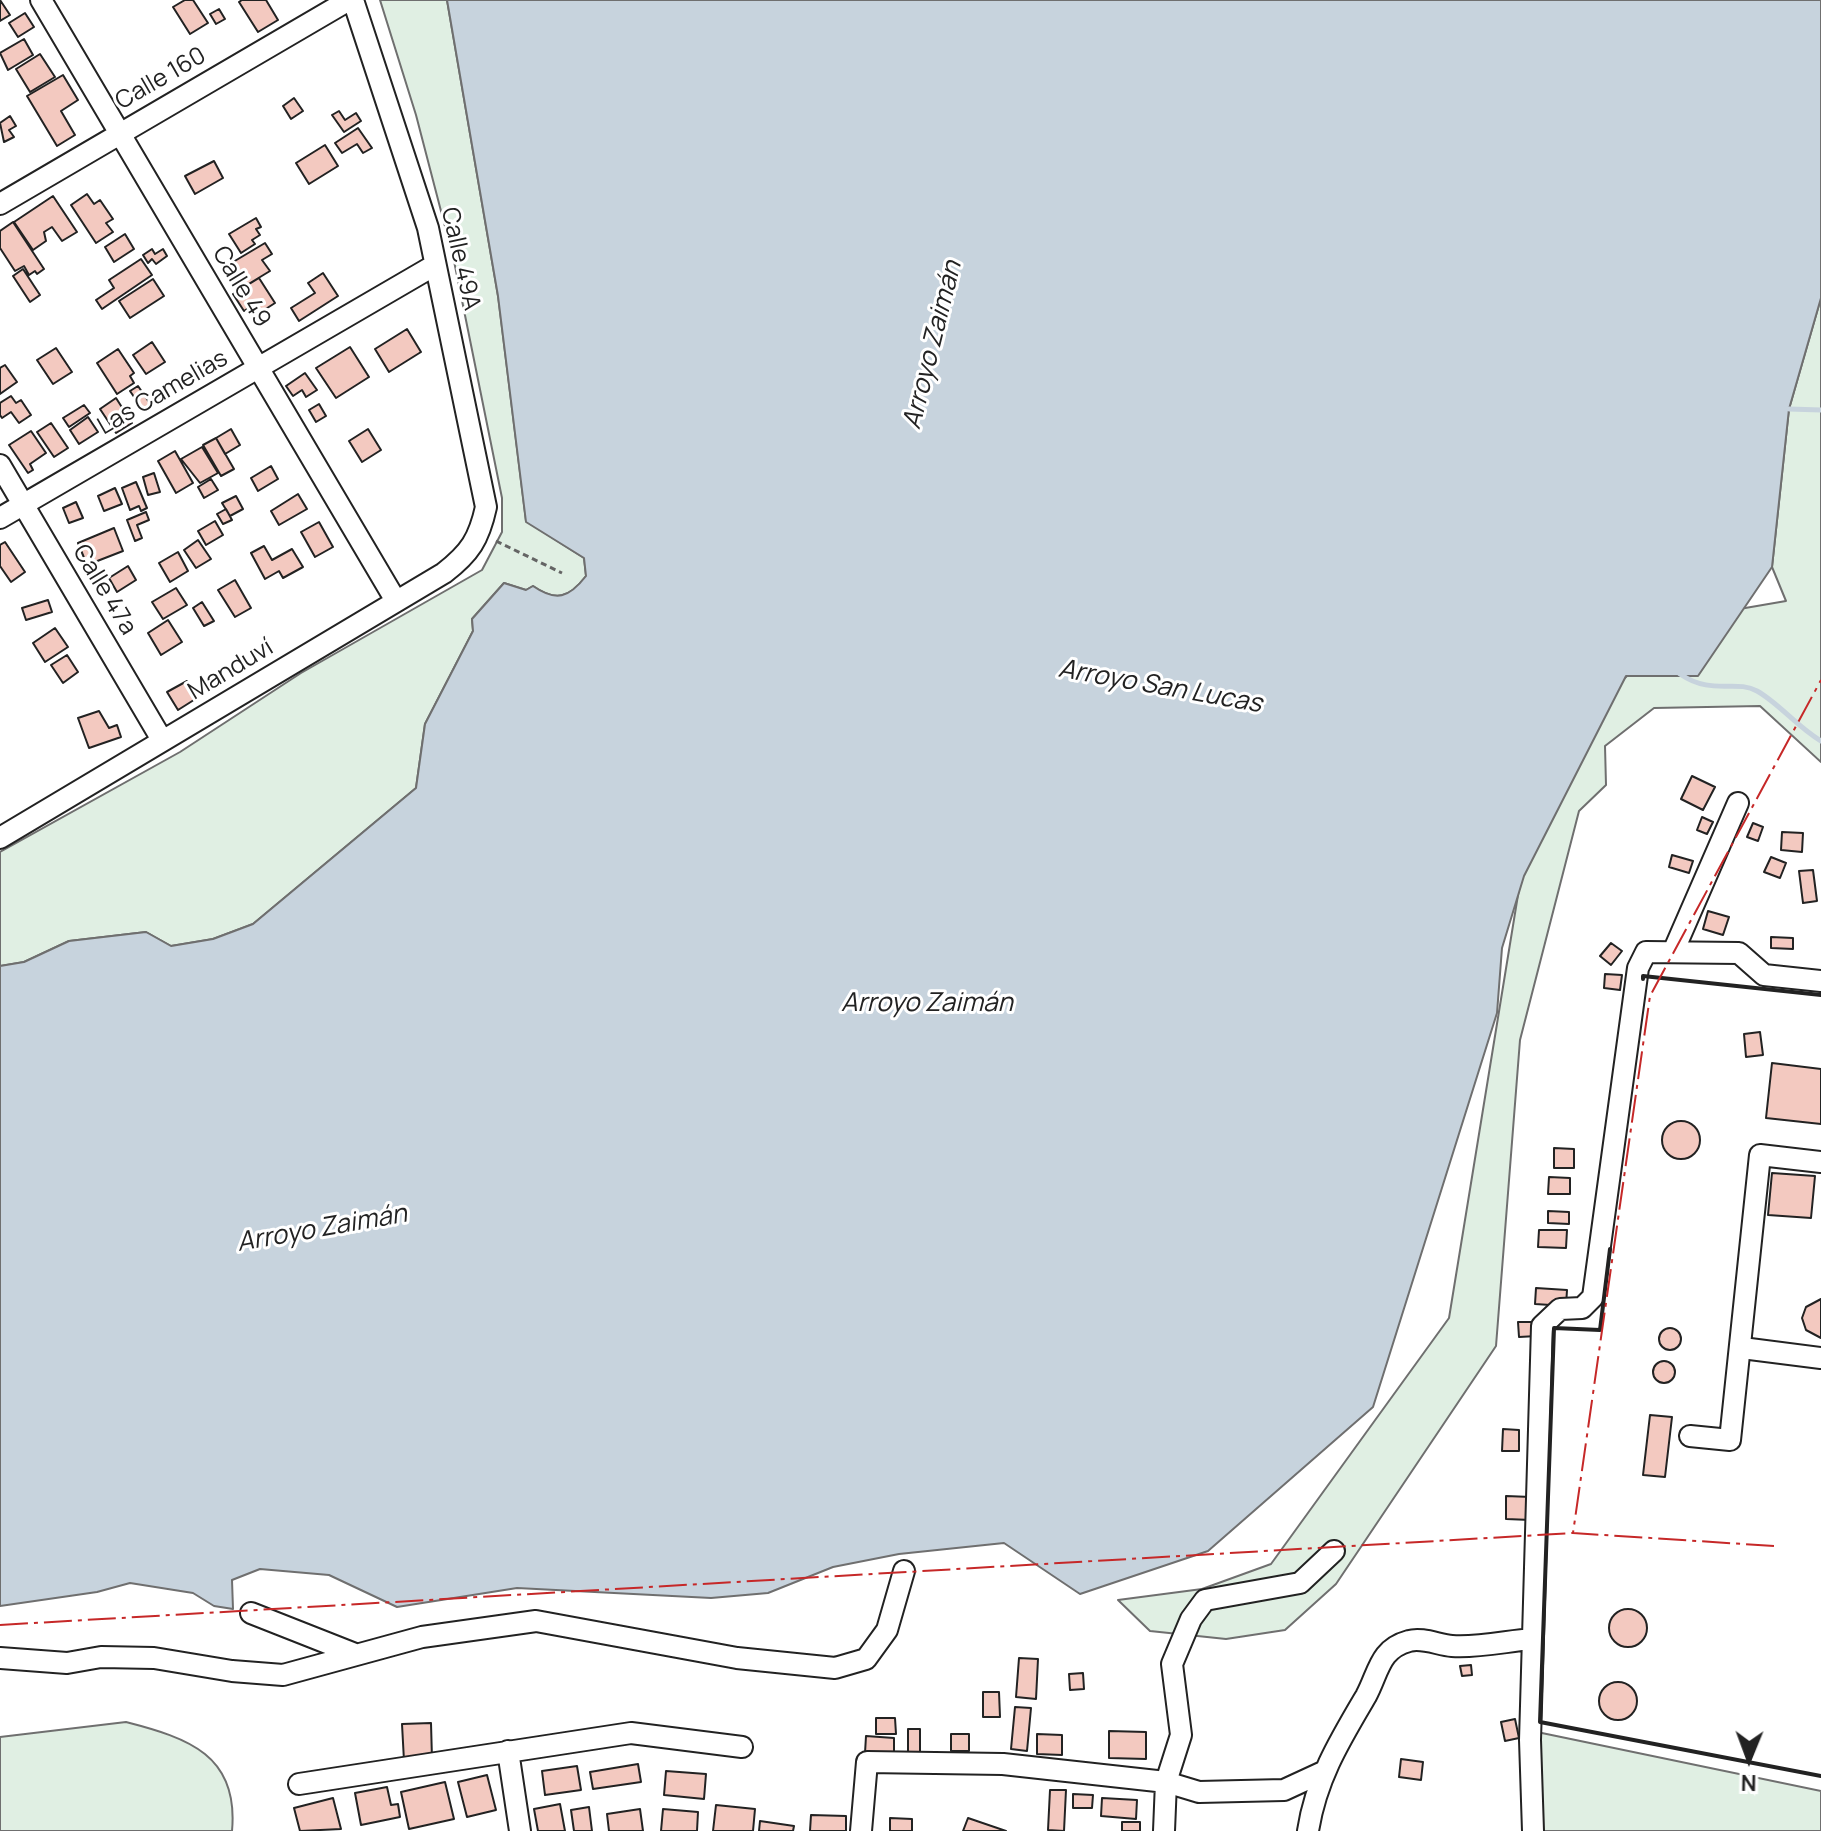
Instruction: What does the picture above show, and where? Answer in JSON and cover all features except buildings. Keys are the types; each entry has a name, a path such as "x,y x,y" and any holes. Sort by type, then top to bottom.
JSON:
{"street":[{"name":"Calle 49","path":"41,0 396,601"},
{"name":"Calle 160","path":"0,204 351,0"},
{"name":"Calle 49A","path":"351,0 428,228 486,507 486,538"},
{"name":"Las Camelias","path":"0,518 435,265"},
{"name":"Calle 47a","path":"0,465 162,740"},
{"name":"Manduví","path":"0,838 444,573 486,538"},
{"path":"1673,952 1738,803"},
{"path":"1533,1831 1530,1740 1542,1326 1560,1309 1582,1308 1593,1297 1638,968 1646,952 1739,953 1764,975 1821,981"},
{"path":"1690,1436 1730,1440 1760,1155 1821,1162"},
{"path":"1742,1348 1821,1358"},
{"path":"1164,1831 1166,1782 1181,1735 1172,1664 1191,1619 1205,1600 1300,1583 1334,1551"},
{"path":"0,1658 67,1663 101,1657 154,1658 232,1671 283,1675 422,1637 536,1621 737,1658 835,1668 866,1659 887,1630 904,1571"},
{"path":"251,1613 355,1654"},
{"path":"1308,1831 1323,1772 1347,1723 1367,1694 1379,1662 1392,1647 1413,1639 1454,1646 1532,1639"},
{"path":"299,1784 631,1733 742,1747"},
{"path":"508,1751 520,1831"},
{"path":"861,1831 867,1762 1003,1764 1166,1782 1199,1792 1284,1790 1323,1772"}],"path":[{"path":"486,538 562,573"}],"green space":[{"path":"380,0 447,0 498,296 526,521 584,558 586,576 568,593 555,596 533,586 526,590 504,583 472,619 473,631 425,724 416,788 253,924 213,939 171,946 146,932 69,941 24,962 0,966 0,852 180,752 301,673 482,570 502,532 502,498 454,261 416,115"},
{"path":"1821,298 1821,762 1760,706 1654,708 1605,746 1606,785 1579,811 1520,1040 1496,1346 1336,1584 1285,1630 1226,1639 1150,1631 1118,1600 1202,1589 1271,1564 1449,1318 1540,760 1687,618 1786,601 1772,567 1789,409"},
{"path":"126,1722 189,1743 218,1767 227,1784 232,1805 232,1831 0,1831 0,1737"},
{"path":"1537,1732 1821,1791 1821,1831 1541,1831"}],"water":[{"name":"Arroyo Zaimán","path":"447,0 1821,0 1821,298 1789,409 1772,567 1698,676 1626,676 1524,876 1502,948 1497,1013 1373,1407 1208,1551 1080,1594 1004,1543 899,1554 833,1567 768,1593 711,1598 517,1588 397,1607 329,1575 260,1569 232,1580 233,1609 214,1606 193,1593 130,1583 97,1592 0,1606 0,966 24,962 69,941 146,932 171,946 213,939 253,924 416,788 425,724 473,631 472,619 504,583 526,590 533,586 555,596 568,593 586,576 584,558 526,522 498,296"}],"waterway":[{"path":"1789,409 1821,410"},
{"name":"Arroyo San Lucas","path":"1680,674 1703,684 1741,686 1757,691 1821,741"}],"wall":[{"path":"1643,979 1643,976 1821,995"},
{"path":"1610,1249 1600,1330 1554,1328 1540,1722 1821,1776"}],"power":[{"path":"1774,1546 1573,1533 1650,996 1821,680"},
{"path":"0,1625 1573,1533"}]}
